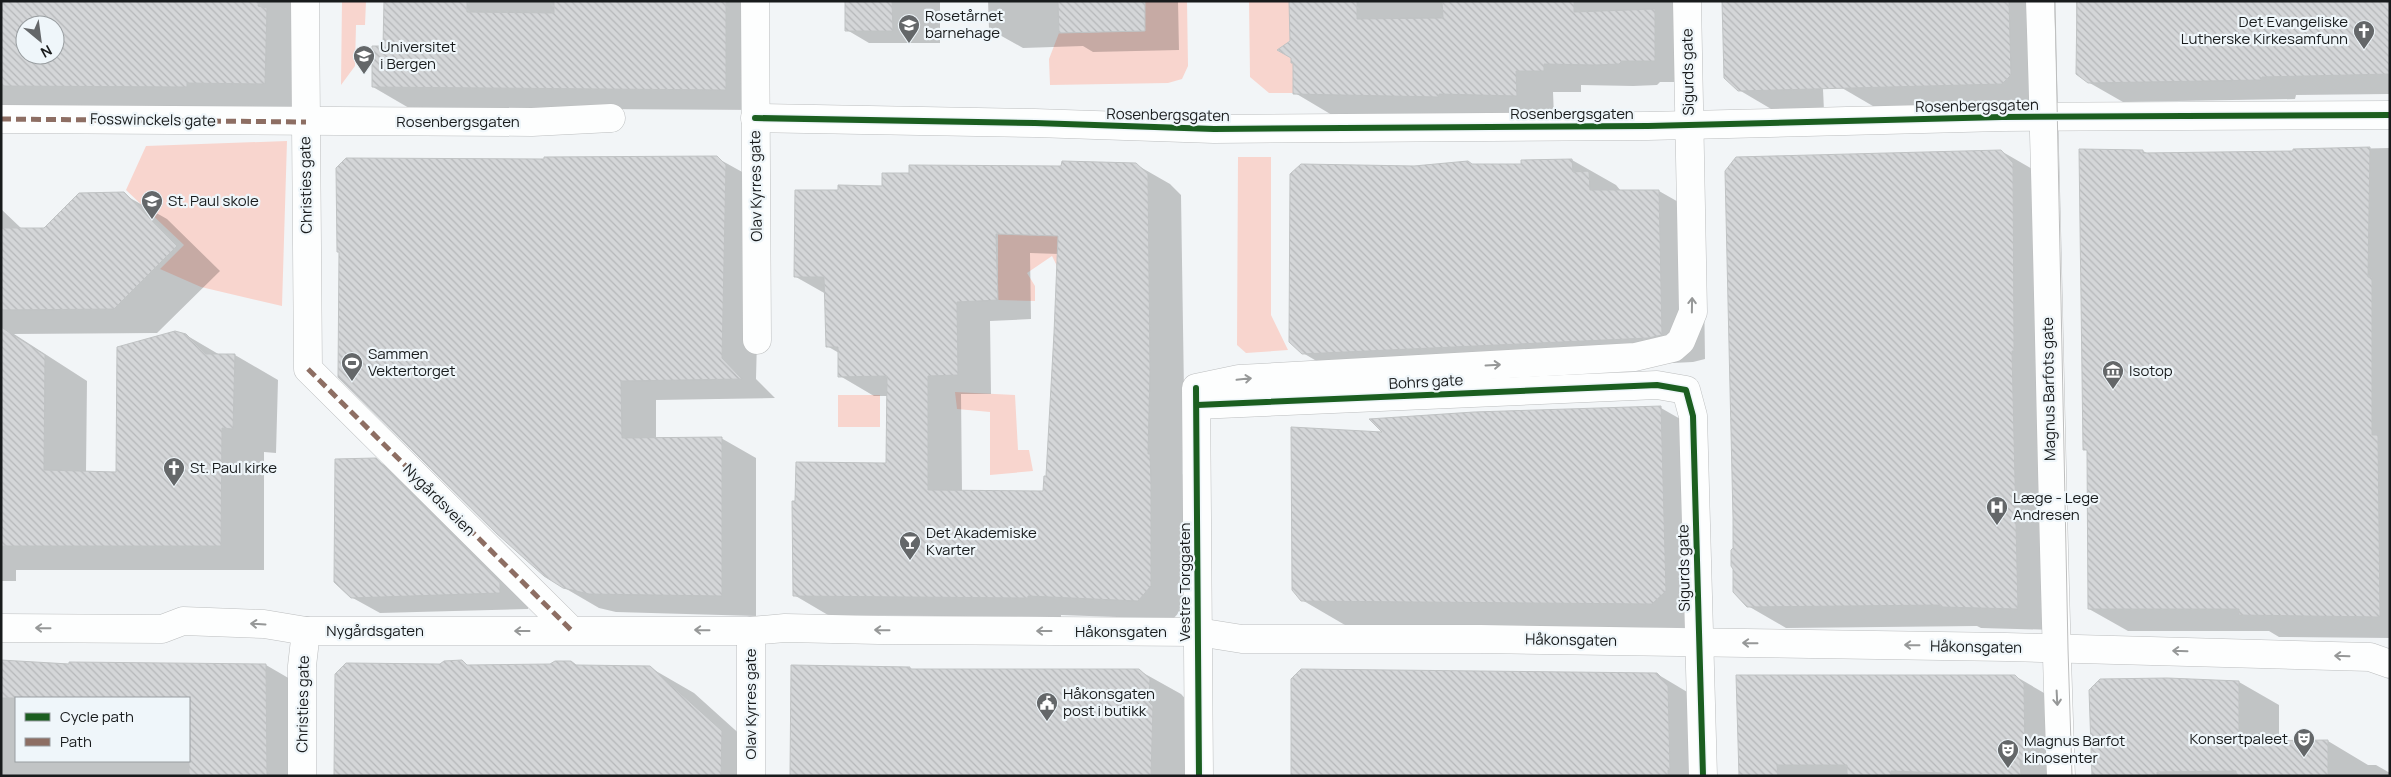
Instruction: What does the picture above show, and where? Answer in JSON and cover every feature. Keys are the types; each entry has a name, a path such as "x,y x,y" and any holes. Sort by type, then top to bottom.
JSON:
{"main road":[{"name":"Christies gate","path":"305,1 308,369"},
{"name":"Olav Kyrres gate","path":"755,1 758,340"},
{"name":"Sigurds gate","path":"1673,348 1681,341 1693,312 1687,1"},
{"name":"Magnus Barfots gate","path":"2040,1 2045,118 2055,649 2061,776"},
{"name":"Rosenbergsgaten","path":"755,118 1025,123 1197,129 1689,125 2045,118 2390,115"},
{"name":"Fosswinckels gate","path":"1,118 306,122"},
{"name":"Rosenbergsgaten","path":"306,122 532,122 611,118"},
{"name":"Bohrs gate","path":"1196,397 1239,379 1635,358 1673,348"},
{"name":"Nygårdsveien","path":"308,369 570,630"},
{"name":"Sigurds gate","path":"1657,385 1686,390 1693,416 1703,776"},
{"name":"Bohrs gate","path":"1196,397 1657,385"},
{"name":"Vestre Torggaten","path":"1196,397 1199,776"},
{"name":"Nygårdsgaten","path":"1,628 162,629 183,622 264,624 306,632 751,631"},
{"name":"Håkonsgaten","path":"751,631 785,628 1198,632 1242,639 1480,639 2055,649 2370,657 2390,664"},
{"name":"Olav Kyrres gate","path":"751,631 752,776"},
{"name":"Christies gate","path":"302,776 302,666 306,632"}],"shaded area":[{"path":"342,1 366,1 365,25 356,25 355,66 341,85"},
{"path":"1145,1 1187,1 1188,66 1182,79 1168,83 1050,85 1049,59 1059,33 1145,31"},
{"path":"1249,1 1289,1 1292,39 1288,42 1289,57 1293,59 1291,63 1293,63 1294,93 1269,93 1250,77"},
{"path":"287,141 282,306 201,287 160,269 184,245 126,190 146,146"},
{"path":"1238,157 1271,157 1271,315 1288,350 1246,353 1237,345"},
{"path":"998,230 1057,230 1065,256 1057,266 1052,256 1027,273 1035,286 1035,301 998,300"},
{"path":"955,392 1015,395 1018,450 1029,450 1033,471 990,475 990,412 957,409"},
{"path":"838,395 880,395 880,427 838,427"}],"building":[{"path":"1,1 259,1 258,6 267,8 265,84 187,83 187,87 1,86"},
{"path":"384,1 467,1 467,12 554,13 554,1 726,1 726,90 372,87 372,46 383,46"},
{"path":"845,1 892,1 893,31 845,31"},
{"path":"1058,1 1145,1 1145,31 1059,33"},
{"path":"1289,1 1357,1 1357,19 1443,18 1442,1 1574,1 1574,12 1655,9 1655,61 1622,61 1619,64 1595,65 1544,64 1544,71 1516,71 1517,96 1439,94 1439,97 1293,94 1293,63 1291,63 1291,58 1277,50 1290,41"},
{"path":"1722,1 2009,1 2011,75 2002,84 1738,91 1724,78"},
{"path":"2077,1 2390,1 2390,74 2262,77 2261,80 2088,83 2076,74"},
{"path":"2370,147 2368,277 2372,277 2372,435 2378,435 2380,617 2239,615 2239,609 2088,609 2087,450 2083,450 2079,149 2143,150 2143,153 2293,151 2293,149"},
{"path":"2001,150 2013,163 2014,351 2012,351 2018,609 1942,607 1941,605 1747,607 1733,592 1733,569 1731,566 1733,518 1725,171 1736,157"},
{"path":"717,156 726,165 722,358 742,379 621,381 622,438 722,437 722,596 589,594 563,588 544,576 497,534 338,377 339,252 337,252 336,168 346,158 544,159 544,157"},
{"path":"1572,159 1573,172 1589,171 1590,190 1659,190 1662,335 1648,338 1302,354 1289,342 1290,174 1301,164 1414,166 1468,161 1472,164 1521,164 1521,160"},
{"path":"1062,161 1136,163 1148,174 1150,372 1148,454 1150,454 1151,484 1151,586 1138,601 1028,596 1028,598 793,596 792,501 795,501 796,462 886,463 887,376 838,377 838,347 826,347 824,277 794,277 795,190 838,190 838,185 882,186 882,173 909,173 909,165 1061,166","holes":["996,234 1058,236 1046,476 1044,476 1043,491 928,490 928,376 958,375 957,302 998,300"]},
{"path":"124,192 177,246 114,309 1,310 1,228 44,228 79,193"},
{"path":"1,327 45,355 44,470 116,472 117,347 175,331 186,334 206,354 235,354 233,429 222,428 221,546 1,546"},
{"path":"1661,406 1666,591 1652,604 1301,601 1292,590 1291,427 1382,432 1369,419 1474,412"},
{"path":"376,458 500,581 500,593 351,598 334,582 335,459"},
{"path":"1,660 69,664 69,662 266,664 267,776 189,776 190,697 1,698"},
{"path":"462,660 467,665 550,664 555,661 571,661 576,665 650,666 722,731 721,776 334,776 335,674 346,663 440,664 444,661"},
{"path":"791,665 910,667 910,669 1139,669 1150,679 1149,702 1153,706 1151,776 790,776"},
{"path":"1301,669 1657,673 1668,684 1670,771 1668,770 1668,776 1291,776 1291,679"},
{"path":"1736,675 2015,675 2024,684 2025,761 2020,761 2021,776 1891,771 1891,776 1847,775 1847,765 1777,765 1778,776 1739,776"},
{"path":"2167,678 2239,681 2239,741 2328,740 2328,776 2236,776 2236,771 2157,772 2157,776 2092,776 2089,690 2100,679"}],"tram line":[{"path":"2055,1 2072,776"}],"marked path":[{"path":"1,119 306,122"},
{"path":"308,369 571,630"}],"cycle path":[{"path":"755,118 1035,123 1214,129 1648,126 2002,117 2390,115"},
{"path":"1197,405 1657,385 1686,390 1693,416 1703,776"},
{"path":"1196,388 1199,776"}],"place":[{"name":"Rosetårnet barnehage","path":"909,44"},
{"name":"Det Evangeliske Lutherske Kirkesamfunn","path":"2364,50"},
{"name":"Universitet i Bergen","path":"364,75"},
{"name":"St. Paul skole","path":"152,220"},
{"name":"Sammen Vektertorget","path":"352,382"},
{"name":"Isotop","path":"2113,390"},
{"name":"St. Paul kirke","path":"174,487"},
{"name":"Læge - Lege Andresen","path":"1997,526"},
{"name":"Det Akademiske Kvarter","path":"910,561"},
{"name":"Håkonsgaten post i butikk","path":"1047,722"},
{"name":"Konsertpaleet","path":"2304,758"},
{"name":"Magnus Barfot kinosenter","path":"2008,769"}]}
